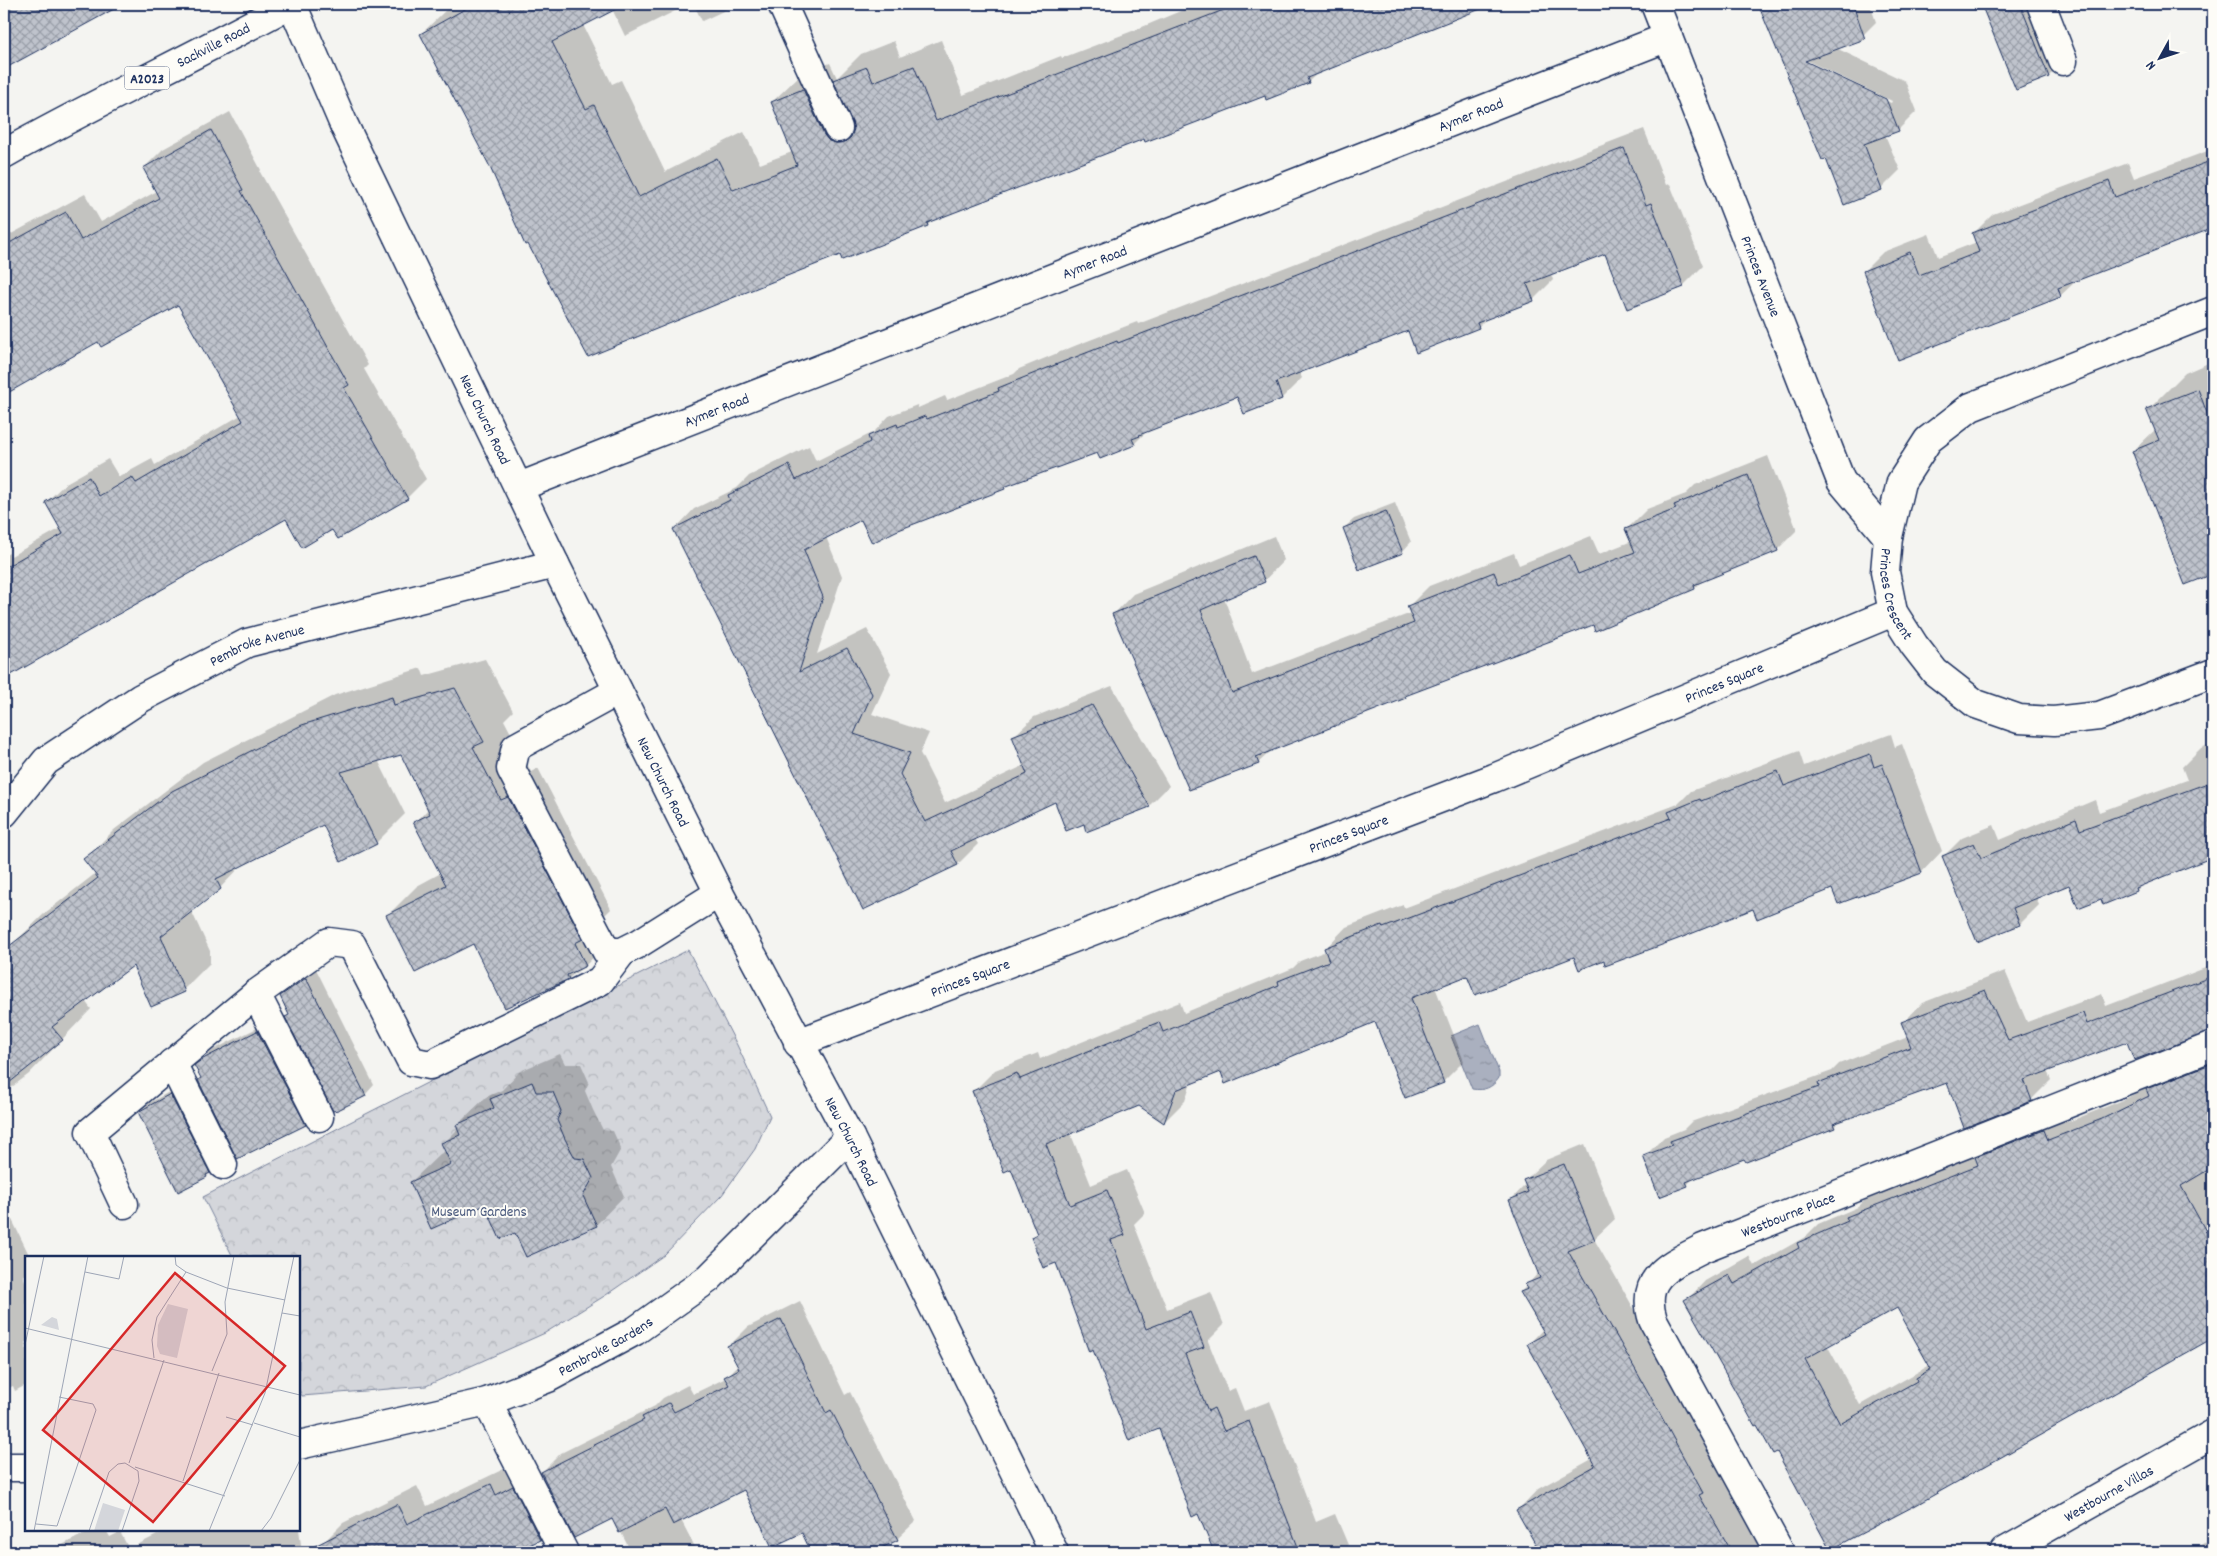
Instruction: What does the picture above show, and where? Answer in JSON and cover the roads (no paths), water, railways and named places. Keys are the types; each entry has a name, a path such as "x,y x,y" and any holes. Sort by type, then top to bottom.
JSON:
{"street":[{"name":"Sackville Road","path":"4,154 68,118 291,4"},
{"name":"New Church Road","path":"291,4 344,125 555,564 719,893 850,1137 1054,1552"},
{"path":"782,4 838,128"},
{"name":"Princes Avenue","path":"1655,4 1841,481 1888,537"},
{"path":"2041,4 2063,61"},
{"name":"Aymer Road","path":"519,486 1668,37"},
{"name":"Princes Crescent","path":"2213,311 1971,407 1928,440 1901,482 1888,537 1885,572 1893,612 1914,646 1935,672 1976,704 2019,719 2054,722 2099,716 2213,673"},
{"name":"Pembroke Avenue","path":"4,813 46,762 141,698 247,643 555,564"},
{"name":"Princes Square","path":"798,1043 1494,778 1893,612"},
{"path":"618,691 516,747 511,769 599,939 607,952 622,952"},
{"path":"124,1204 90,1132 256,994 329,942 352,945 411,1061 430,1066 600,981 622,952 719,893"},
{"path":"256,994 319,1117"},
{"name":"Westbourne Place","path":"1780,1552 1653,1320 1649,1306 1649,1290 1658,1276 1670,1266 1703,1248 2213,1046"},
{"path":"172,1063 224,1165"},
{"name":"Pembroke Gardens","path":"300,1445 487,1402 548,1378 635,1332 708,1279 850,1137"},
{"path":"487,1402 564,1552"},
{"name":"Westbourne Villas","path":"2004,1552 2213,1434"},
{"path":"4,1467 25,1467"}],"water":[{"path":"1480,1024 1499,1072 1499,1078 1491,1086 1476,1090 1472,1089 1451,1036"}],"park label":[{"name":"Museum Gardens","path":"479,1211"}]}
